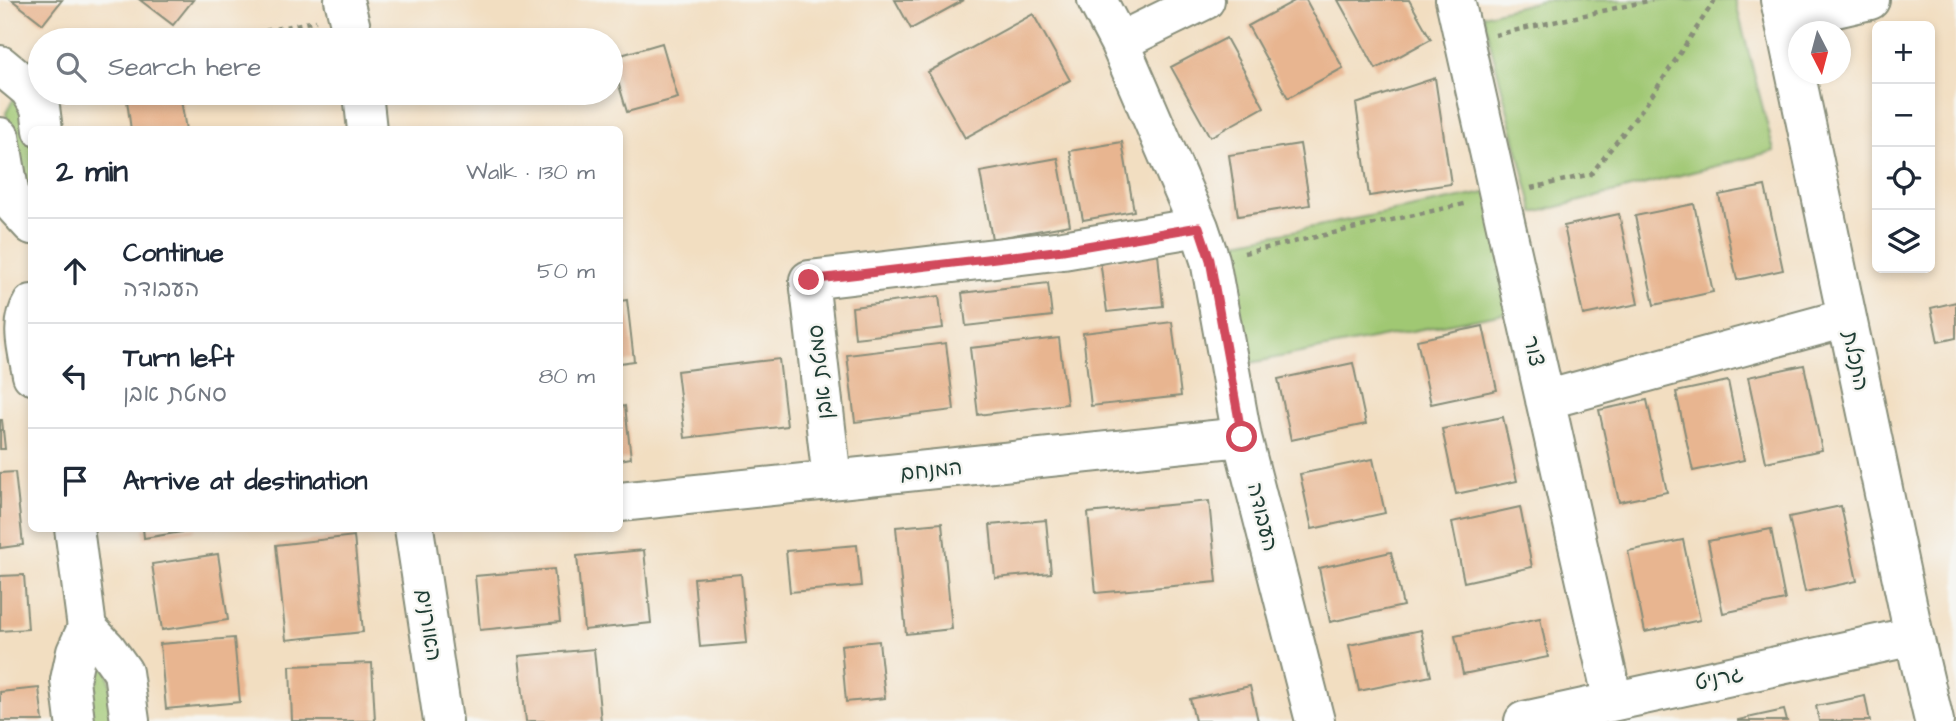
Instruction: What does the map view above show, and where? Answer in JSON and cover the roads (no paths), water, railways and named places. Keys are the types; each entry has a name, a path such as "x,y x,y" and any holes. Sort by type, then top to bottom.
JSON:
{"street":[{"name":"העבודה","path":"1097,0 1119,42 1199,227 1210,260 1242,437 1315,721"},
{"path":"1119,42 1205,0"},
{"name":"צור","path":"1455,0 1613,701"},
{"path":"1782,10 1870,0"},
{"name":"התכלת","path":"1782,10 1934,721"},
{"path":"3,79 28,89"},
{"path":"39,105 42,126"},
{"path":"364,105 367,126"},
{"path":"0,137 11,202 28,221"},
{"name":"סמטת אבן","path":"832,480 809,280 1063,250 1199,227"},
{"path":"28,310 25,334 28,352"},
{"path":"1545,400 1847,318"},
{"name":"המנחם","path":"623,502 1242,437"},
{"path":"75,532 87,628 76,652 70,680 75,721"},
{"name":"האורנים","path":"415,532 443,721"},
{"path":"87,628 123,672 130,721"},
{"name":"גרניט","path":"1524,721 1914,636"}]}
